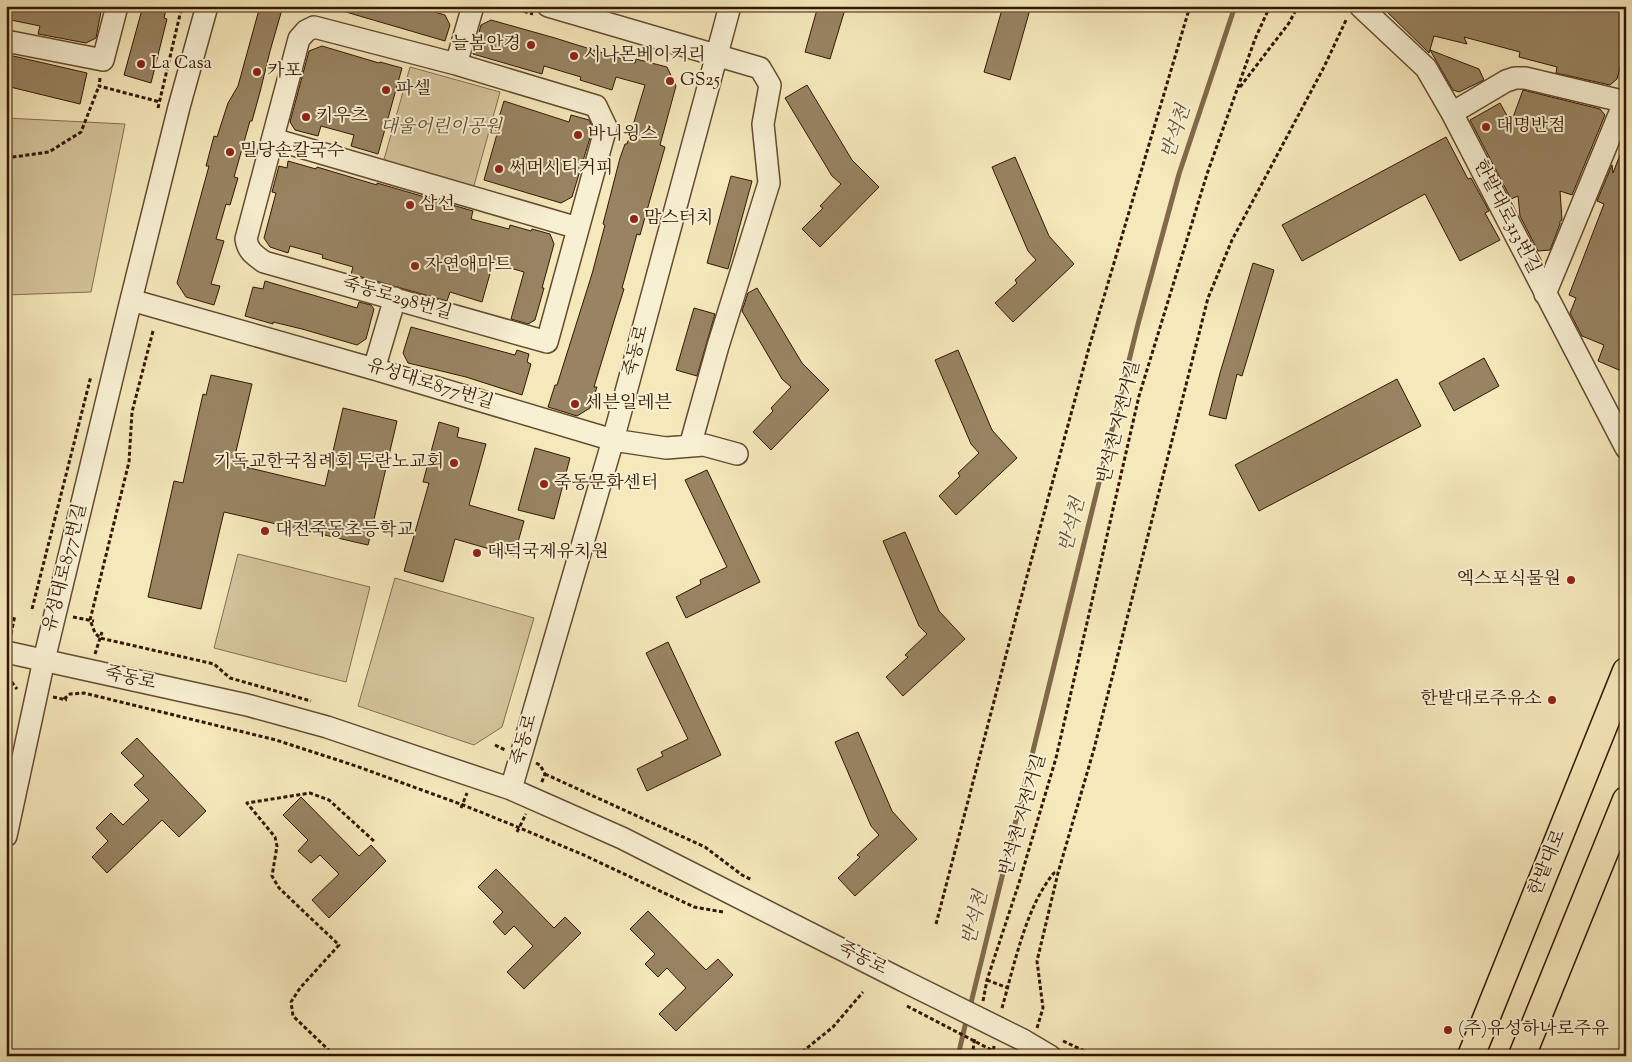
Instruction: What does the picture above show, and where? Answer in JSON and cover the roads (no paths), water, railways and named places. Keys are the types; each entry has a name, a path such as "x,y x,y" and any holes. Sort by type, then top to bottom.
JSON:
{"main road":[{"name":"한밭대로","path":"1471,1056 1626,671"},
{"path":"1522,1056 1626,800"}],"street":[{"path":"6,41 103,60 117,6"},
{"name":"유성대로877번길","path":"6,836 44,660 131,300 179,106 207,6"},
{"path":"456,64 473,6"},
{"path":"548,6 760,68 778,88 763,124 769,183 721,337 690,446"},
{"name":"죽동로","path":"511,789 613,440 730,6"},
{"name":"한밭대로313번길","path":"1354,11 1426,68 1452,114 1545,294 1620,423 1626,448"},
{"name":"죽동로298번길","path":"314,27 456,64 596,106 606,127 546,342 264,262 252,254 246,238 273,138 299,39 306,31 314,27"},
{"path":"1452,114 1506,81 1515,78 1524,78 1625,100 1545,294"},
{"path":"273,138 578,228"},
{"path":"374,369 394,298"},
{"name":"유성대로877번길","path":"131,300 374,369 613,440 666,448 704,445 737,454"},
{"name":"죽동로","path":"6,652 247,705 327,727 511,789 622,838 1035,1048"}],"waterway":[{"name":"반석천","path":"970,1007 1138,324 1179,174 1235,6"},
{"name":"반석천","path":"958,1056 967,1017"}],"place":[{"name":"늘봄안경","path":"531,45"},
{"name":"시나몬베이커리","path":"574,56"},
{"name":"La Casa","path":"141,64"},
{"name":"카포","path":"257,72"},
{"name":"GS25","path":"670,81"},
{"name":"파셀","path":"386,90"},
{"name":"키우츠","path":"306,117"},
{"name":"대명반점","path":"1486,127"},
{"name":"바니윙스","path":"578,135"},
{"name":"밀당손칼국수","path":"230,152"},
{"name":"써머시티커피","path":"499,169"},
{"name":"삼선","path":"410,205"},
{"name":"맘스터치","path":"634,219"},
{"name":"자연애마트","path":"415,266"},
{"name":"세븐일레븐","path":"575,404"},
{"name":"기독교한국침례회 두란노교회","path":"454,463"},
{"name":"죽동문화센터","path":"544,484"},
{"name":"대전죽동초등학교","path":"265,531"},
{"name":"대덕국제유치원","path":"477,553"},
{"name":"엑스포식물원","path":"1571,580"},
{"name":"한밭대로주유소","path":"1552,700"},
{"name":"(주)유성하나로주유","path":"1448,1030"}],"park label":[{"name":"대울어린이공원","path":"441,128"}]}
